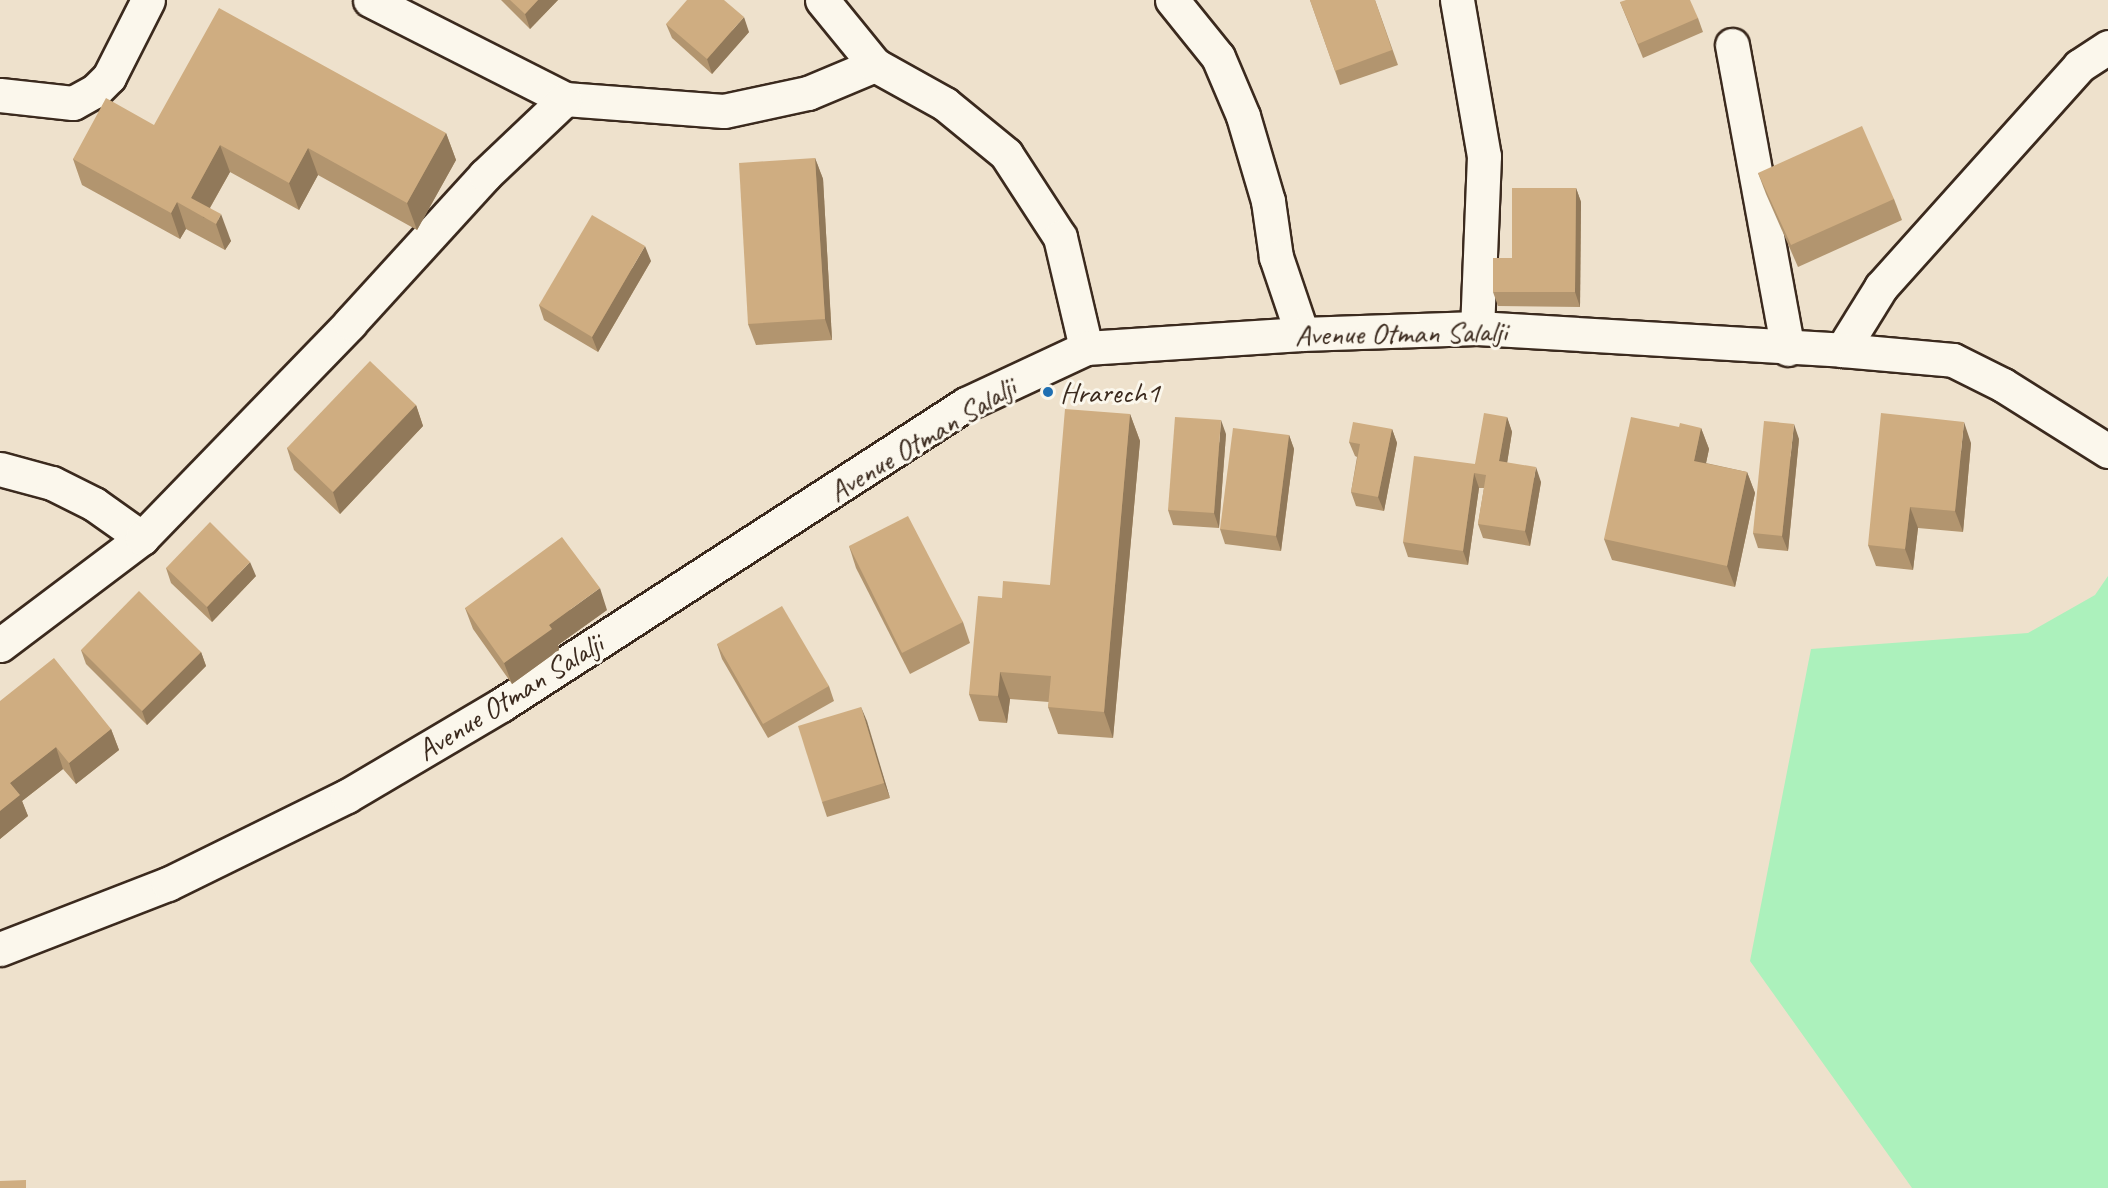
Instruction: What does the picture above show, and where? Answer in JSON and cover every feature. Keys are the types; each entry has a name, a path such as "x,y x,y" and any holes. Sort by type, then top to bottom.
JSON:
{"street":[{"path":"0,94 73,103 95,91 109,77 148,0"},
{"path":"370,0 565,99 724,111 808,93 875,65"},
{"path":"822,0 875,65 945,104 1006,154 1060,237 1086,348"},
{"path":"1172,0 1218,57 1243,116 1268,201 1276,257 1302,334"},
{"path":"1458,0 1484,156 1477,328"},
{"path":"1732,45 1788,349"},
{"path":"1842,350 1881,287 2079,66 2108,46"},
{"path":"0,645 142,538 350,323 485,175 565,99"},
{"name":"Avenue Otman Salalji","path":"0,949 168,884 347,796 501,705 966,405 1086,348 1302,334 1477,328 1788,349 1842,350 1953,360 2003,385 2108,451"},
{"path":"0,469 63,488 94,504 142,538"}],"green space":[{"path":"2108,576 2108,1188 1912,1188 1750,961 1811,649 2028,633 2095,595"}],"building":[{"path":"510,0 538,0 525,14"},
{"path":"687,0 724,0 744,17 707,59 666,24"},
{"path":"1310,0 1375,0 1392,50 1335,71"},
{"path":"1626,0 1690,0 1698,18 1638,44 1620,2"},
{"path":"219,8 446,133 407,203 308,148 289,183 220,145 191,198 221,214 216,224 177,202 171,213 73,159 106,98 154,125"},
{"path":"1862,126 1894,199 1791,245 1758,173"},
{"path":"815,158 825,319 748,324 739,163"},
{"path":"1512,188 1576,188 1575,292 1493,292 1493,258 1512,258"},
{"path":"592,215 645,246 592,337 539,305"},
{"path":"370,361 416,405 333,492 287,448"},
{"path":"1065,409 1130,414 1104,712 1048,707 1051,676 1000,672 998,696 969,694 978,596 1002,598 1003,581 1050,585"},
{"path":"1484,413 1507,417 1499,461 1536,467 1525,531 1478,524 1486,475 1474,473 1463,551 1403,542 1414,456 1475,464"},
{"path":"1881,413 1964,422 1955,511 1910,507 1905,549 1868,545"},
{"path":"1175,417 1221,420 1214,513 1168,510"},
{"path":"1631,417 1679,427 1680,423 1701,428 1694,461 1747,472 1727,566 1604,539"},
{"path":"1764,421 1794,424 1782,536 1753,533"},
{"path":"1353,422 1392,429 1378,497 1351,492 1360,444 1349,442"},
{"path":"1233,428 1289,435 1276,536 1220,529"},
{"path":"908,516 963,622 902,653 849,546"},
{"path":"210,522 250,562 207,607 166,568"},
{"path":"562,537 600,588 549,625 552,629 504,663 465,608"},
{"path":"139,591 201,652 142,711 81,650"},
{"path":"782,606 829,686 763,724 717,644"},
{"path":"54,658 111,729 69,763 56,747 10,783 20,795 0,811 0,701"},
{"path":"861,707 884,783 822,802 798,726"},
{"path":"26,1180 26,1188 0,1188 0,1181"}],"place":[{"name":"Hrarech1","path":"1048,392"}]}
